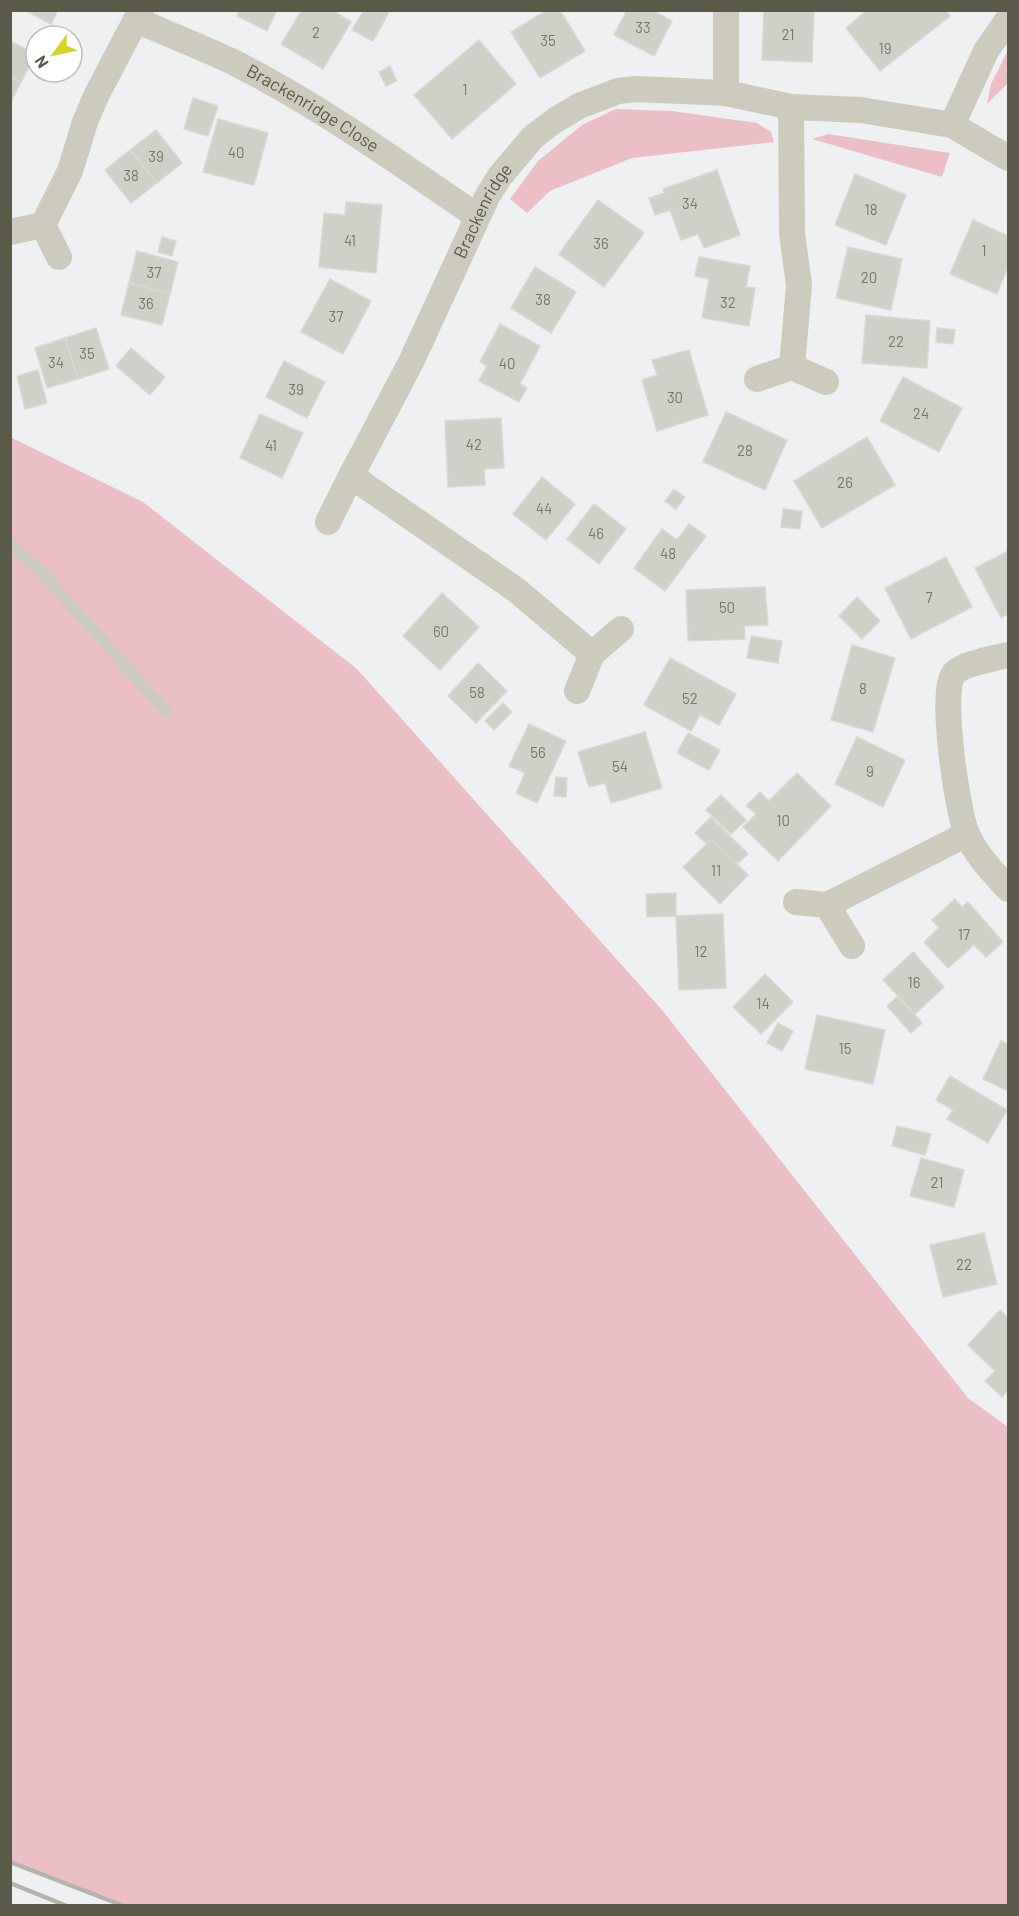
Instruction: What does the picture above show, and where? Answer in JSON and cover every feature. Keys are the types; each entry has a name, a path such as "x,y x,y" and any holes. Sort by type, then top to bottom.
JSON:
{"street":[{"path":"726,10 726,93"},
{"name":"Brackenridge Close","path":"43,225 70,171 85,122 96,96 138,15 234,63 300,100 477,216"},
{"path":"1008,19 986,51 952,125 1008,158"},
{"name":"Brackenridge","path":"328,522 411,362 477,216 500,176 517,154 533,137 554,121 597,97 637,89 726,93 791,107 861,110 952,125"},
{"path":"791,107 792,233 798,285 792,367"},
{"path":"10,232 43,225 58,257"},
{"path":"757,379 792,367 825,382"},
{"path":"351,476 515,589 592,654"},
{"path":"577,691 592,654 621,629"},
{"path":"1008,655 961,668 952,675 948,693 948,717 957,800 967,834 982,859 1008,889"},
{"path":"796,902 827,905 967,834"},
{"path":"827,905 852,946"}],"lane":[{"path":"10,543 44,575 166,711"}],"shaded area":[{"path":"1008,50 1008,83 987,104 991,84"},
{"path":"616,109 672,111 757,123 771,132 774,142 632,158 550,191 527,213 510,199 538,161 582,125"},
{"path":"828,134 950,153 942,177 812,139"},
{"path":"10,437 143,502 357,669 662,1010 968,1398 1008,1427 1008,1905 124,1906 11,1862"}],"building":[{"path":"24,10 58,10 51,24"},
{"path":"240,10 277,10 267,31 237,16"},
{"path":"302,10 332,10 351,22 323,69 281,44"},
{"path":"364,10 389,12 373,41 352,30"},
{"path":"547,10 560,10 585,51 540,78 511,32"},
{"path":"627,10 652,10 672,21 654,56 614,35"},
{"path":"764,10 814,10 812,62 762,60"},
{"path":"867,10 946,10 950,16 880,71 846,28"},
{"path":"479,40 516,84 452,139 414,95"},
{"path":"10,41 24,48 24,76 21,82 10,77"},
{"path":"390,66 397,81 386,86 379,72"},
{"path":"10,77 21,82 10,103"},
{"path":"193,98 218,106 208,136 184,129"},
{"path":"218,119 268,133 254,185 203,172"},
{"path":"156,130 182,163 157,183 130,150"},
{"path":"130,150 157,183 131,203 105,170"},
{"path":"717,170 740,235 704,248 698,234 681,240 670,210 655,215 649,198 665,193 663,189"},
{"path":"855,174 906,195 886,245 835,225"},
{"path":"598,200 644,233 604,287 559,254"},
{"path":"346,202 382,205 376,273 319,267 324,213 345,215"},
{"path":"973,220 1008,236 1008,266 997,294 950,274"},
{"path":"162,237 176,241 172,256 158,252"},
{"path":"848,247 902,259 891,310 836,298"},
{"path":"137,251 178,262 170,294 129,283"},
{"path":"699,257 750,266 746,287 755,288 749,326 702,318 709,279 695,276"},
{"path":"535,267 576,292 551,333 511,308"},
{"path":"330,279 371,301 343,354 301,332"},
{"path":"129,283 170,294 162,325 121,315"},
{"path":"866,315 930,321 927,368 862,363"},
{"path":"500,324 540,346 520,384 527,388 519,402 479,381 487,366 480,362"},
{"path":"96,328 109,369 78,379 65,338"},
{"path":"937,328 955,330 953,344 936,342"},
{"path":"65,338 78,379 47,388 35,348"},
{"path":"131,348 165,377 150,395 116,366"},
{"path":"689,350 708,415 657,431 642,380 657,375 652,360"},
{"path":"284,361 325,382 307,418 266,397"},
{"path":"38,370 47,403 25,409 17,376"},
{"path":"903,377 962,408 939,452 880,421"},
{"path":"726,412 787,440 765,490 703,462"},
{"path":"260,414 303,433 282,478 240,458"},
{"path":"501,418 504,468 484,469 485,485 448,487 445,421"},
{"path":"867,437 895,485 822,528 794,481"},
{"path":"542,477 575,504 546,540 513,514"},
{"path":"674,489 685,497 676,509 665,501"},
{"path":"594,504 626,529 599,564 567,539"},
{"path":"783,509 802,511 800,529 781,527"},
{"path":"689,524 706,536 665,591 634,568 662,529 677,540"},
{"path":"1008,551 1008,614 1001,618 975,568"},
{"path":"946,557 972,607 911,639 885,588"},
{"path":"765,587 768,625 744,626 745,639 688,641 686,590"},
{"path":"442,593 479,627 440,670 403,636"},
{"path":"857,597 880,621 862,639 839,616"},
{"path":"751,636 782,641 778,663 747,658"},
{"path":"852,645 895,658 873,732 831,720"},
{"path":"670,658 736,694 719,725 700,715 691,731 644,705"},
{"path":"478,663 507,691 476,723 448,696"},
{"path":"503,703 512,712 494,730 485,721"},
{"path":"529,724 566,741 537,803 516,793 525,773 509,766"},
{"path":"645,732 662,788 611,803 605,783 589,787 578,752"},
{"path":"688,733 720,750 709,770 677,753"},
{"path":"857,737 905,760 883,807 835,784"},
{"path":"797,773 831,806 778,861 743,827 756,814 746,806 760,792 769,801"},
{"path":"556,777 567,778 566,797 554,796"},
{"path":"721,795 746,820 731,834 706,810"},
{"path":"711,817 748,854 737,864 712,839 707,844 695,833"},
{"path":"712,839 748,875 720,904 683,867"},
{"path":"676,893 676,916 647,917 646,894"},
{"path":"955,899 962,907 968,902 1003,942 986,957 974,945 948,968 924,942 939,928 932,920"},
{"path":"723,914 726,988 679,990 676,916"},
{"path":"913,952 944,987 915,1014 883,980"},
{"path":"765,974 793,1002 761,1034 733,1007"},
{"path":"898,996 922,1023 911,1033 887,1006"},
{"path":"817,1015 885,1030 873,1084 805,1069"},
{"path":"778,1023 793,1031 782,1051 767,1043"},
{"path":"1001,1041 1008,1045 1008,1091 983,1079"},
{"path":"950,1076 1007,1110 988,1143 947,1119 953,1110 936,1100"},
{"path":"897,1126 931,1134 925,1155 892,1146"},
{"path":"921,1158 964,1170 954,1207 910,1196"},
{"path":"984,1233 997,1284 943,1297 930,1245"},
{"path":"1000,1310 1008,1318 1008,1390 1002,1397 985,1381 995,1371 968,1345"}],"railway":[{"path":"10,1862 124,1906"},
{"path":"10,1883 67,1906"}]}
